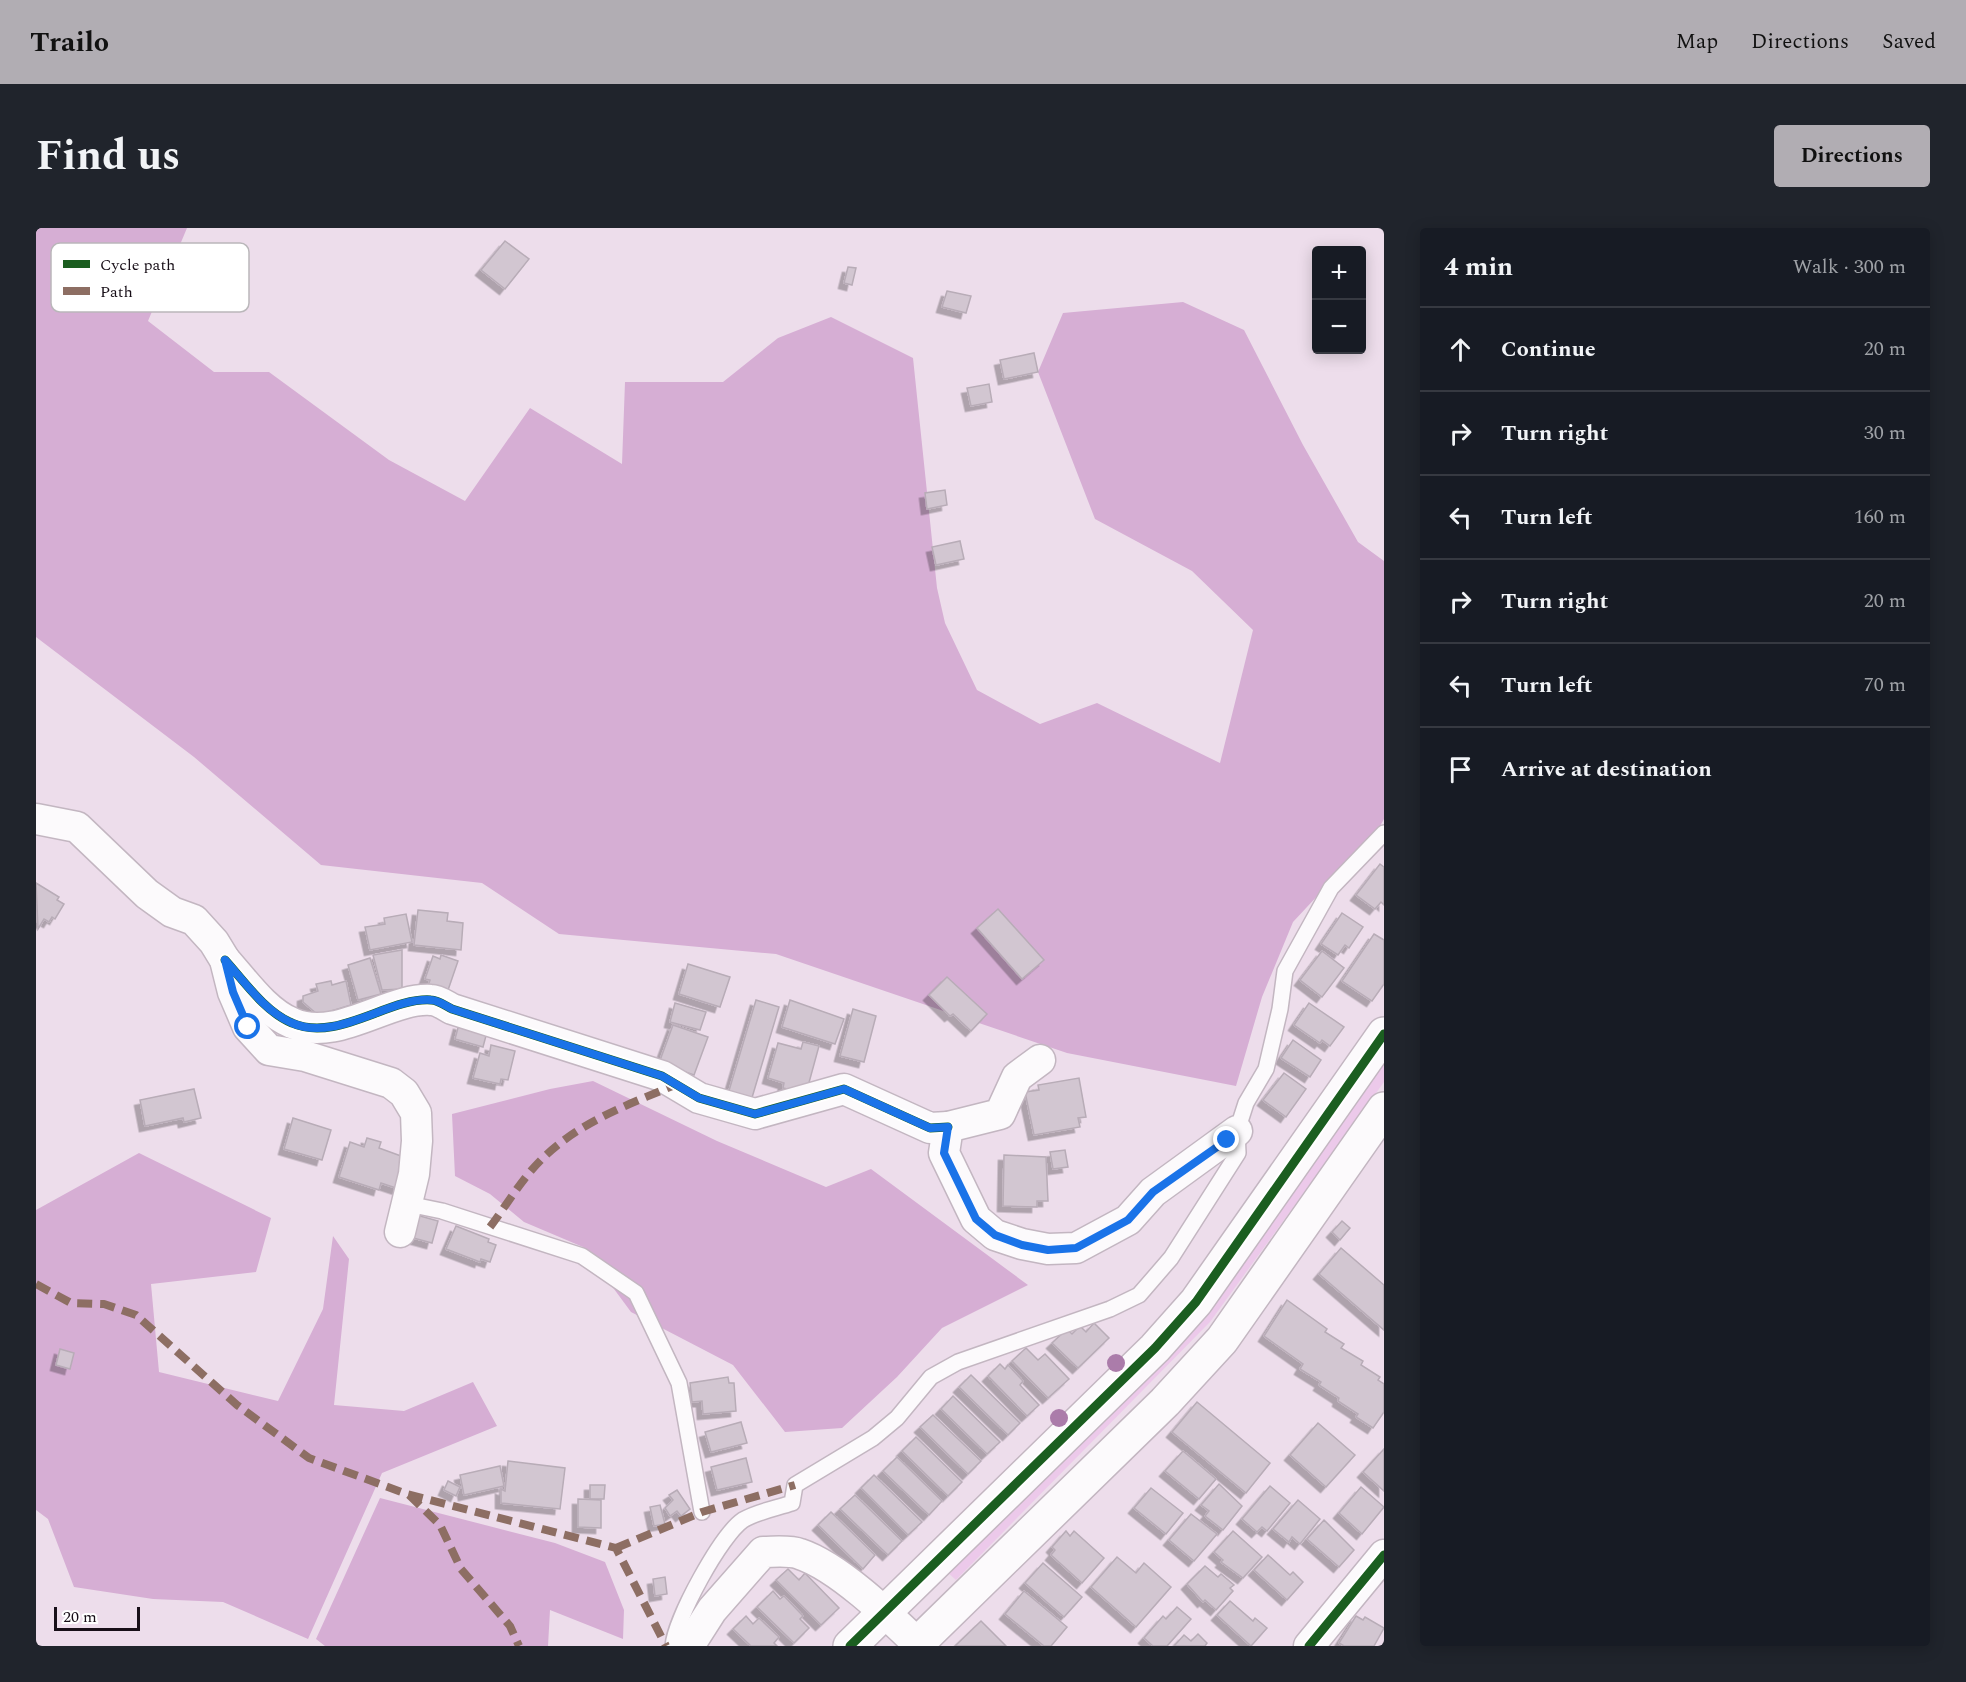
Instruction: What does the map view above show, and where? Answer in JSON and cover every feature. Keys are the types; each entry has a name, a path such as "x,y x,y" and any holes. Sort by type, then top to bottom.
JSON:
{"street":[{"path":"36,819 77,827 147,894 172,912 194,920 214,942 225,960 272,1011 292,1023 312,1028 337,1026 416,1001 433,999 452,1009 662,1076 699,1098 755,1114 844,1089 930,1128 948,1127 1000,1114 1017,1077 1040,1060"},
{"path":"225,960 233,992 248,1027 269,1050 305,1056 391,1083 404,1093 417,1113 414,1174 400,1232"},
{"path":"850,1646 1155,1348 1196,1302 1384,1034"},
{"path":"689,1646 712,1610 763,1552 798,1553 820,1564 884,1612 917,1645 1165,1402 1222,1340 1384,1109"},
{"path":"948,1127 944,1153 976,1219 995,1235 1022,1245 1048,1250 1076,1248 1128,1220 1153,1192 1237,1131"},
{"path":"1309,1646 1384,1555"}],"lane":[{"path":"673,1646 680,1622 704,1570 742,1521 792,1503 795,1485 873,1438 897,1418 931,1377 958,1362 1110,1309 1138,1295 1172,1258 1238,1153 1237,1131 1246,1103 1266,1069 1280,1009 1285,971 1331,888 1384,833"},
{"path":"408,1204 442,1211 582,1256 636,1293 679,1383 702,1512"}],"shaded area":[{"path":"36,228 187,228 181,243 51,243 51,312 152,312 148,321 214,372 269,372 389,460 465,501 530,408 622,464 625,382 723,382 778,338 831,317 913,358 937,588 945,623 977,690 1040,724 1097,703 1220,763 1253,630 1192,571 1095,519 1038,372 1063,313 1183,302 1244,330 1303,445 1358,542 1384,561 1384,819 1376,833 1293,922 1262,997 1236,1086 1067,1053 776,954 559,934 482,883 321,865 194,757 36,637"},
{"path":"1384,1063 1384,1082 1210,1322 956,1580 947,1572 1207,1308"},
{"path":"593,1081 717,1141 826,1187 871,1169 1028,1285 942,1328 897,1377 842,1428 785,1432 733,1365 631,1312 583,1247 524,1222 490,1194 455,1176 452,1114 550,1089"},
{"path":"139,1153 271,1218 256,1272 151,1284 159,1372 278,1401 323,1309 333,1236 349,1259 334,1405 404,1411 473,1382 497,1426 382,1473 308,1639 223,1602 153,1599 74,1587 48,1519 36,1510 36,1210"},
{"path":"380,1498 555,1543 605,1562 624,1610 623,1639 550,1610 548,1646 325,1646 316,1639"}],"building":[{"path":"505,241 529,259 505,289 481,270"},
{"path":"848,267 856,268 852,285 844,283"},
{"path":"947,291 971,296 966,313 942,307"},
{"path":"1034,353 1038,372 1004,379 1000,360"},
{"path":"989,384 992,402 971,406 967,388"},
{"path":"945,490 947,505 927,509 925,493"},
{"path":"960,541 964,559 936,565 932,547"},
{"path":"1380,864 1384,867 1384,905 1381,902 1375,909 1356,895"},
{"path":"36,883 59,897 57,900 64,904 55,919 52,917 49,922 44,919 38,929"},
{"path":"998,909 1044,960 1022,979 977,928"},
{"path":"418,910 448,913 447,921 463,923 461,950 414,945"},
{"path":"1342,913 1363,927 1349,948 1345,945 1338,955 1321,944"},
{"path":"406,914 412,942 370,950 365,927 385,924 384,918"},
{"path":"1374,934 1384,940 1384,984 1372,1001 1342,981"},
{"path":"402,950 402,989 382,990 373,955"},
{"path":"1322,951 1344,968 1322,997 1300,980"},
{"path":"441,955 458,961 446,996 427,989 430,980 425,979 433,956 440,959"},
{"path":"370,958 381,994 358,1000 348,965"},
{"path":"688,964 730,977 720,1007 679,994"},
{"path":"947,977 987,1014 971,1031 953,1014 950,1016 929,995"},
{"path":"331,981 332,985 346,981 351,1005 318,1015 303,1002 303,996 318,991 316,984"},
{"path":"756,1000 779,1007 751,1101 728,1094"},
{"path":"790,1000 844,1019 835,1044 782,1027"},
{"path":"675,1003 706,1012 700,1030 670,1022"},
{"path":"1309,1003 1344,1027 1330,1046 1322,1040 1320,1043 1294,1025"},
{"path":"853,1009 876,1016 864,1062 840,1056"},
{"path":"459,1024 487,1032 483,1047 455,1039"},
{"path":"673,1025 708,1037 694,1075 659,1063"},
{"path":"1293,1040 1321,1060 1310,1077 1281,1058"},
{"path":"803,1042 819,1046 807,1090 800,1092 783,1088 784,1083 768,1078 778,1043 801,1049"},
{"path":"491,1045 515,1051 508,1080 501,1079 500,1084 473,1078 480,1053 489,1056"},
{"path":"1284,1073 1306,1089 1286,1117 1263,1100"},
{"path":"1079,1078 1086,1117 1078,1118 1080,1127 1034,1135 1025,1092 1039,1090 1038,1085"},
{"path":"194,1089 201,1118 184,1122 183,1118 145,1126 140,1100"},
{"path":"293,1118 331,1130 322,1160 284,1149"},
{"path":"367,1138 381,1142 379,1148 412,1160 402,1190 381,1183 379,1190 339,1177 350,1142 364,1147"},
{"path":"1065,1150 1068,1167 1053,1169 1050,1152"},
{"path":"1004,1155 1046,1157 1048,1201 1037,1201 1037,1207 1003,1206"},
{"path":"413,1214 438,1221 432,1243 406,1236"},
{"path":"1342,1221 1350,1228 1340,1240 1332,1232"},
{"path":"456,1226 489,1239 488,1242 496,1245 490,1262 481,1259 480,1262 446,1249"},
{"path":"1341,1248 1384,1285 1384,1330 1319,1274"},
{"path":"1287,1300 1327,1329 1325,1332 1344,1344 1341,1348 1363,1361 1361,1365 1380,1377 1378,1380 1384,1384 1384,1412 1373,1428 1356,1417 1358,1414 1338,1401 1339,1398 1319,1385 1321,1382 1300,1369 1303,1364 1264,1336"},
{"path":"1094,1323 1109,1338 1078,1368 1052,1343 1067,1329 1072,1334 1080,1326 1086,1332"},
{"path":"1026,1348 1038,1360 1045,1354 1069,1379 1048,1398 1012,1361"},
{"path":"60,1349 74,1353 70,1369 56,1365"},
{"path":"1000,1364 1005,1369 1008,1365 1023,1381 1020,1385 1039,1405 1027,1416 988,1376"},
{"path":"971,1375 1020,1423 1008,1435 959,1387"},
{"path":"728,1377 729,1383 734,1383 736,1411 703,1414 702,1401 692,1402 690,1383"},
{"path":"953,1396 1000,1442 987,1454 941,1409"},
{"path":"1197,1402 1270,1463 1246,1493 1172,1432"},
{"path":"933,1415 981,1461 968,1474 920,1427"},
{"path":"741,1422 747,1443 711,1452 705,1432"},
{"path":"1318,1423 1355,1455 1326,1487 1290,1455"},
{"path":"916,1437 962,1482 948,1496 902,1451"},
{"path":"1384,1449 1384,1491 1363,1472"},
{"path":"1183,1451 1216,1479 1199,1499 1165,1471"},
{"path":"897,1457 942,1501 929,1515 883,1471"},
{"path":"746,1458 752,1482 717,1490 711,1467"},
{"path":"508,1461 565,1468 560,1509 501,1503 501,1489 505,1491"},
{"path":"500,1466 504,1486 464,1495 460,1475"},
{"path":"874,1475 922,1522 908,1535 861,1488"},
{"path":"448,1481 460,1487 456,1496 444,1490"},
{"path":"1219,1484 1242,1506 1223,1530 1205,1516 1209,1511 1201,1505"},
{"path":"590,1485 605,1485 604,1499 590,1499"},
{"path":"1270,1486 1290,1503 1267,1531 1262,1527 1257,1532 1242,1519"},
{"path":"1361,1487 1384,1507 1362,1534 1339,1513"},
{"path":"1151,1488 1183,1513 1166,1534 1134,1508"},
{"path":"677,1490 690,1509 681,1516 677,1511 670,1516 665,1508 673,1500 669,1495"},
{"path":"855,1495 902,1541 888,1555 840,1509"},
{"path":"578,1499 601,1500 601,1528 578,1527"},
{"path":"1298,1500 1320,1519 1300,1544 1292,1537 1289,1542 1273,1529"},
{"path":"660,1505 665,1524 654,1526 650,1507"},
{"path":"831,1512 875,1555 863,1569 818,1525"},
{"path":"1191,1514 1217,1534 1194,1561 1169,1540"},
{"path":"1324,1520 1354,1550 1339,1567 1307,1539"},
{"path":"1066,1531 1070,1536 1074,1531 1104,1558 1082,1583 1051,1555 1055,1550 1052,1547"},
{"path":"1233,1531 1262,1557 1243,1578 1221,1562 1223,1560 1214,1552"},
{"path":"1268,1555 1290,1575 1293,1572 1303,1582 1287,1600 1254,1570"},
{"path":"1117,1557 1136,1573 1144,1563 1171,1587 1136,1627 1091,1587"},
{"path":"1043,1563 1082,1597 1064,1617 1025,1583"},
{"path":"1205,1566 1218,1577 1221,1574 1234,1585 1230,1588 1233,1591 1216,1610 1205,1600 1203,1602 1187,1584"},
{"path":"788,1569 799,1580 805,1573 839,1608 821,1625 776,1580"},
{"path":"665,1577 667,1594 655,1596 653,1579"},
{"path":"773,1591 780,1599 784,1596 803,1616 800,1619 809,1628 794,1643 757,1607"},
{"path":"1024,1591 1067,1627 1051,1646 1044,1646 1005,1614"},
{"path":"1230,1601 1253,1621 1255,1618 1267,1628 1251,1646 1217,1615"},
{"path":"1177,1607 1191,1619 1167,1646 1153,1646 1144,1638 1163,1616 1166,1619"},
{"path":"746,1616 753,1624 759,1618 779,1637 774,1643 777,1646 751,1646 733,1629"},
{"path":"1356,1616 1363,1620 1365,1617 1384,1628 1374,1646 1344,1646 1339,1643"},
{"path":"981,1621 1006,1646 955,1646"},
{"path":"1198,1634 1207,1643 1205,1646 1174,1646 1184,1635 1191,1641"}],"marked path":[{"path":"490,1227 526,1176 554,1148 603,1116 675,1085"},
{"path":"36,1284 71,1303 104,1304 136,1315 237,1405 309,1458 407,1494 616,1548 666,1646"},
{"path":"616,1548 702,1512 795,1485"},
{"path":"409,1495 440,1525 461,1569 510,1626 519,1646"}],"cycle path":[{"path":"225,960 273,1011 292,1023 309,1028 345,1024 398,1005 434,1000 452,1009 662,1076 699,1098 755,1114 844,1089 930,1128 948,1127"},
{"path":"850,1646 1155,1348 1196,1302 1384,1034"},
{"path":"1309,1646 1384,1555"}],"route":[{"path":"248,1027 233,992 225,960 272,1011 292,1023 312,1028 337,1026 416,1001 433,999 452,1009 662,1076 699,1098 755,1114 844,1089 930,1128 948,1127 944,1153 976,1219 995,1235 1022,1245 1048,1250 1076,1248 1128,1220 1153,1192 1227,1140"}]}
